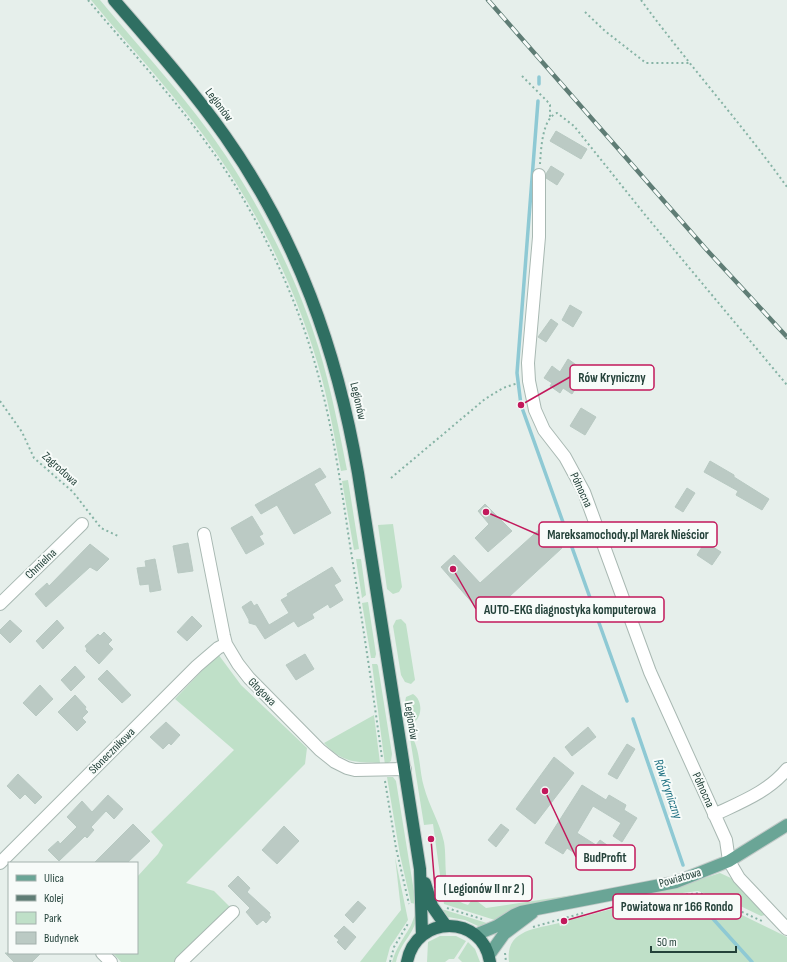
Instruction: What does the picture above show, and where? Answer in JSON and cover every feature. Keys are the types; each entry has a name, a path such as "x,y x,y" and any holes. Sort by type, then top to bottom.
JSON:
{"highway":[{"name":"Legionów","path":"114,0 177,74 236,153 275,217 315,303 333,358 352,440 420,869 422,935"},
{"name":"Legionów","path":"420,869 432,906 446,926"},
{"path":"407,962 412,946 422,935 435,928 446,926 462,928 476,935 484,944 490,959"}],"main road":[{"name":"Powiatowa","path":"476,935 497,926 514,915 676,882 729,861 787,825"},
{"name":"Powiatowa","path":"490,959 504,934 536,910"}],"street":[{"name":"Północna","path":"539,175 538,237 528,363 529,381 535,410 544,430 565,457 584,492 650,672 726,840 729,861"},
{"name":"Chmielna","path":"0,604 82,524"},
{"name":"Głogowa","path":"204,534 226,644 238,664 249,678 330,759 354,770 405,769"},
{"name":"Słonecznikowa","path":"7,861 197,666 218,648 226,644"},
{"path":"714,815 763,791 778,779 787,769"},
{"path":"729,861 744,886 787,929"},
{"path":"181,962 233,912"},
{"path":"103,954 111,962"}],"path":[{"path":"88,0 188,118 219,161 257,224 276,262 300,319 319,377 337,461 383,764"},
{"path":"641,0 757,145 787,187"},
{"path":"585,12 605,31 646,63 690,63"},
{"path":"522,76 550,105 550,117 544,131 539,175"},
{"path":"550,117 557,113 574,126 646,216 787,385"},
{"path":"391,478 485,399 503,388 514,384"},
{"name":"Zagrodowa","path":"0,401 22,432 34,458 73,492 101,528 120,538"},
{"path":"385,777 396,848 410,910"},
{"path":"669,896 700,893 767,923"},
{"path":"446,907 484,920"},
{"path":"529,928 575,916 583,912"},
{"path":"390,962 394,947 411,920"}],"green space":[{"path":"91,0 100,0 197,115 226,156 254,201 291,274 311,324 331,394 347,470 341,471 322,379 304,321 280,264 252,209 219,157 189,116"},
{"path":"348,480 359,549 354,550 342,481"},
{"path":"393,524 402,587 399,592 393,594 387,589 378,525"},
{"path":"356,559 361,559 366,595 362,598"},
{"path":"368,602 376,654 375,658 371,658 362,603"},
{"path":"401,619 406,624 415,680 411,684 405,682 401,675 393,626 396,620"},
{"path":"218,654 241,685 307,748 305,764 186,883 214,891 237,914 186,962 121,962 114,954 138,954 138,876 158,854 163,845 151,832 234,750 175,699"},
{"path":"372,664 377,664 378,666 392,754 391,761 385,765"},
{"path":"413,694 419,700 420,713 416,721 412,724 407,719 405,702 406,697"},
{"path":"374,715 380,763 356,762 343,758 324,743"},
{"path":"412,737 417,749 422,781 444,842 449,887 453,895 459,901 468,905 473,898 486,908 579,894 524,906 498,921 444,904 433,824 424,825 410,738"},
{"path":"387,777 393,777 396,781 416,904 411,903 400,855"},
{"path":"395,857 408,920 390,947 386,962 360,962 401,910"},
{"path":"720,873 733,879 765,915 761,916 730,901 719,899 698,891 621,901 624,898 670,889"},
{"path":"705,897 787,937 787,962 509,962 509,951 512,943 517,937 532,930 559,923 560,926 567,924 567,921 630,904 633,906"},
{"path":"438,909 490,924 478,926 465,920 448,917"},
{"path":"417,913 414,926 398,954 396,962 392,962 398,948"},
{"path":"440,936 456,936 466,941 454,959 449,959 445,962 427,962 428,942"},
{"path":"468,942 475,949 480,962 462,962 458,958"}],"building":[{"path":"556,131 587,149 581,159 550,141"},
{"path":"551,166 564,174 557,185 546,178 546,174"},
{"path":"570,305 582,312 573,327 562,320"},
{"path":"551,319 558,324 546,342 538,337"},
{"path":"568,359 586,372 572,394 563,388 560,393 550,386 552,383 544,378 552,366 560,372"},
{"path":"581,408 596,417 585,435 570,426"},
{"path":"710,461 734,475 734,477 769,499 762,510 736,495 738,491 704,472"},
{"path":"320,468 326,477 314,484 331,513 294,534 277,505 261,514 255,505"},
{"path":"687,488 695,493 683,512 675,507"},
{"path":"485,504 512,531 488,552 475,538 489,524 478,511"},
{"path":"252,516 263,534 259,536 264,544 246,554 231,528"},
{"path":"542,527 562,548 497,608 486,596 475,606 441,567 454,555 480,583"},
{"path":"705,542 721,552 712,565 697,555"},
{"path":"188,543 193,571 178,573 173,546"},
{"path":"90,544 109,559 97,571 90,567 46,607 35,594 47,583 49,586"},
{"path":"155,559 161,590 150,592 149,584 140,585 137,568 146,567 145,561"},
{"path":"332,567 341,581 334,585 343,600 330,608 328,604 312,614 314,618 298,627 294,621 265,639 256,625 249,623 249,620 242,607 251,601 254,606 257,604 269,625 289,613 281,600 288,596 287,594"},
{"path":"192,616 202,626 187,641 177,632"},
{"path":"10,620 22,631 10,643 0,633 0,630"},
{"path":"57,620 64,628 43,649 36,641"},
{"path":"104,632 112,640 108,644 113,649 99,664 86,651 87,649 85,646 98,634 100,636"},
{"path":"305,654 314,669 296,680 286,665"},
{"path":"75,666 85,677 71,691 61,680"},
{"path":"107,670 131,695 122,703 98,679"},
{"path":"40,685 53,699 36,716 23,703"},
{"path":"75,695 86,707 85,709 88,712 82,718 86,722 77,731 58,712"},
{"path":"166,722 180,735 171,745 169,743 163,749 150,737"},
{"path":"588,727 596,737 572,756 565,747"},
{"path":"627,744 635,749 617,779 608,774"},
{"path":"554,757 574,773 535,824 516,809"},
{"path":"18,774 42,797 35,804 25,794 20,799 7,786"},
{"path":"582,785 606,800 609,795 626,805 624,810 637,818 622,842 613,836 621,823 593,806 577,833 596,845 600,840 607,845 594,866 567,848 563,854 545,843"},
{"path":"108,795 123,809 114,819 106,811 91,827 94,830 87,838 85,836 59,861 48,850 58,841 60,844 77,827 67,817 82,801 92,812"},
{"path":"133,824 150,841 128,862 95,862"},
{"path":"501,824 509,830 496,847 488,840"},
{"path":"284,826 299,841 277,864 262,850"},
{"path":"238,876 250,888 247,892 270,913 269,915 271,917 266,923 263,920 257,925 246,912 250,908 228,886"},
{"path":"358,901 366,908 353,923 345,915"},
{"path":"344,926 356,937 345,950 337,942 339,940 334,936"},
{"path":"5,953 40,954 32,962 14,962"}],"waterway":[{"name":"Rów Kryniczny","path":"539,77 539,84"},
{"name":"Rów Kryniczny","path":"538,101 517,373 521,405 627,701"},
{"name":"Rów Kryniczny","path":"633,719 683,865"},
{"name":"Rów Kryniczny","path":"699,902 752,962"}],"railway":[{"path":"488,0 705,248 787,337"}],"place":[{"name":"Rów Kryniczny","path":"521,405"},
{"name":"Mareksamochody.pl Marek Nieścior","path":"486,512"},
{"name":"AUTO-EKG diagnostyka komputerowa","path":"453,569"},
{"name":"BudProfit","path":"545,791"},
{"name":"( Legionów II nr 2 )","path":"431,839"},
{"name":"Powiatowa nr 166 Rondo","path":"564,921"}]}
